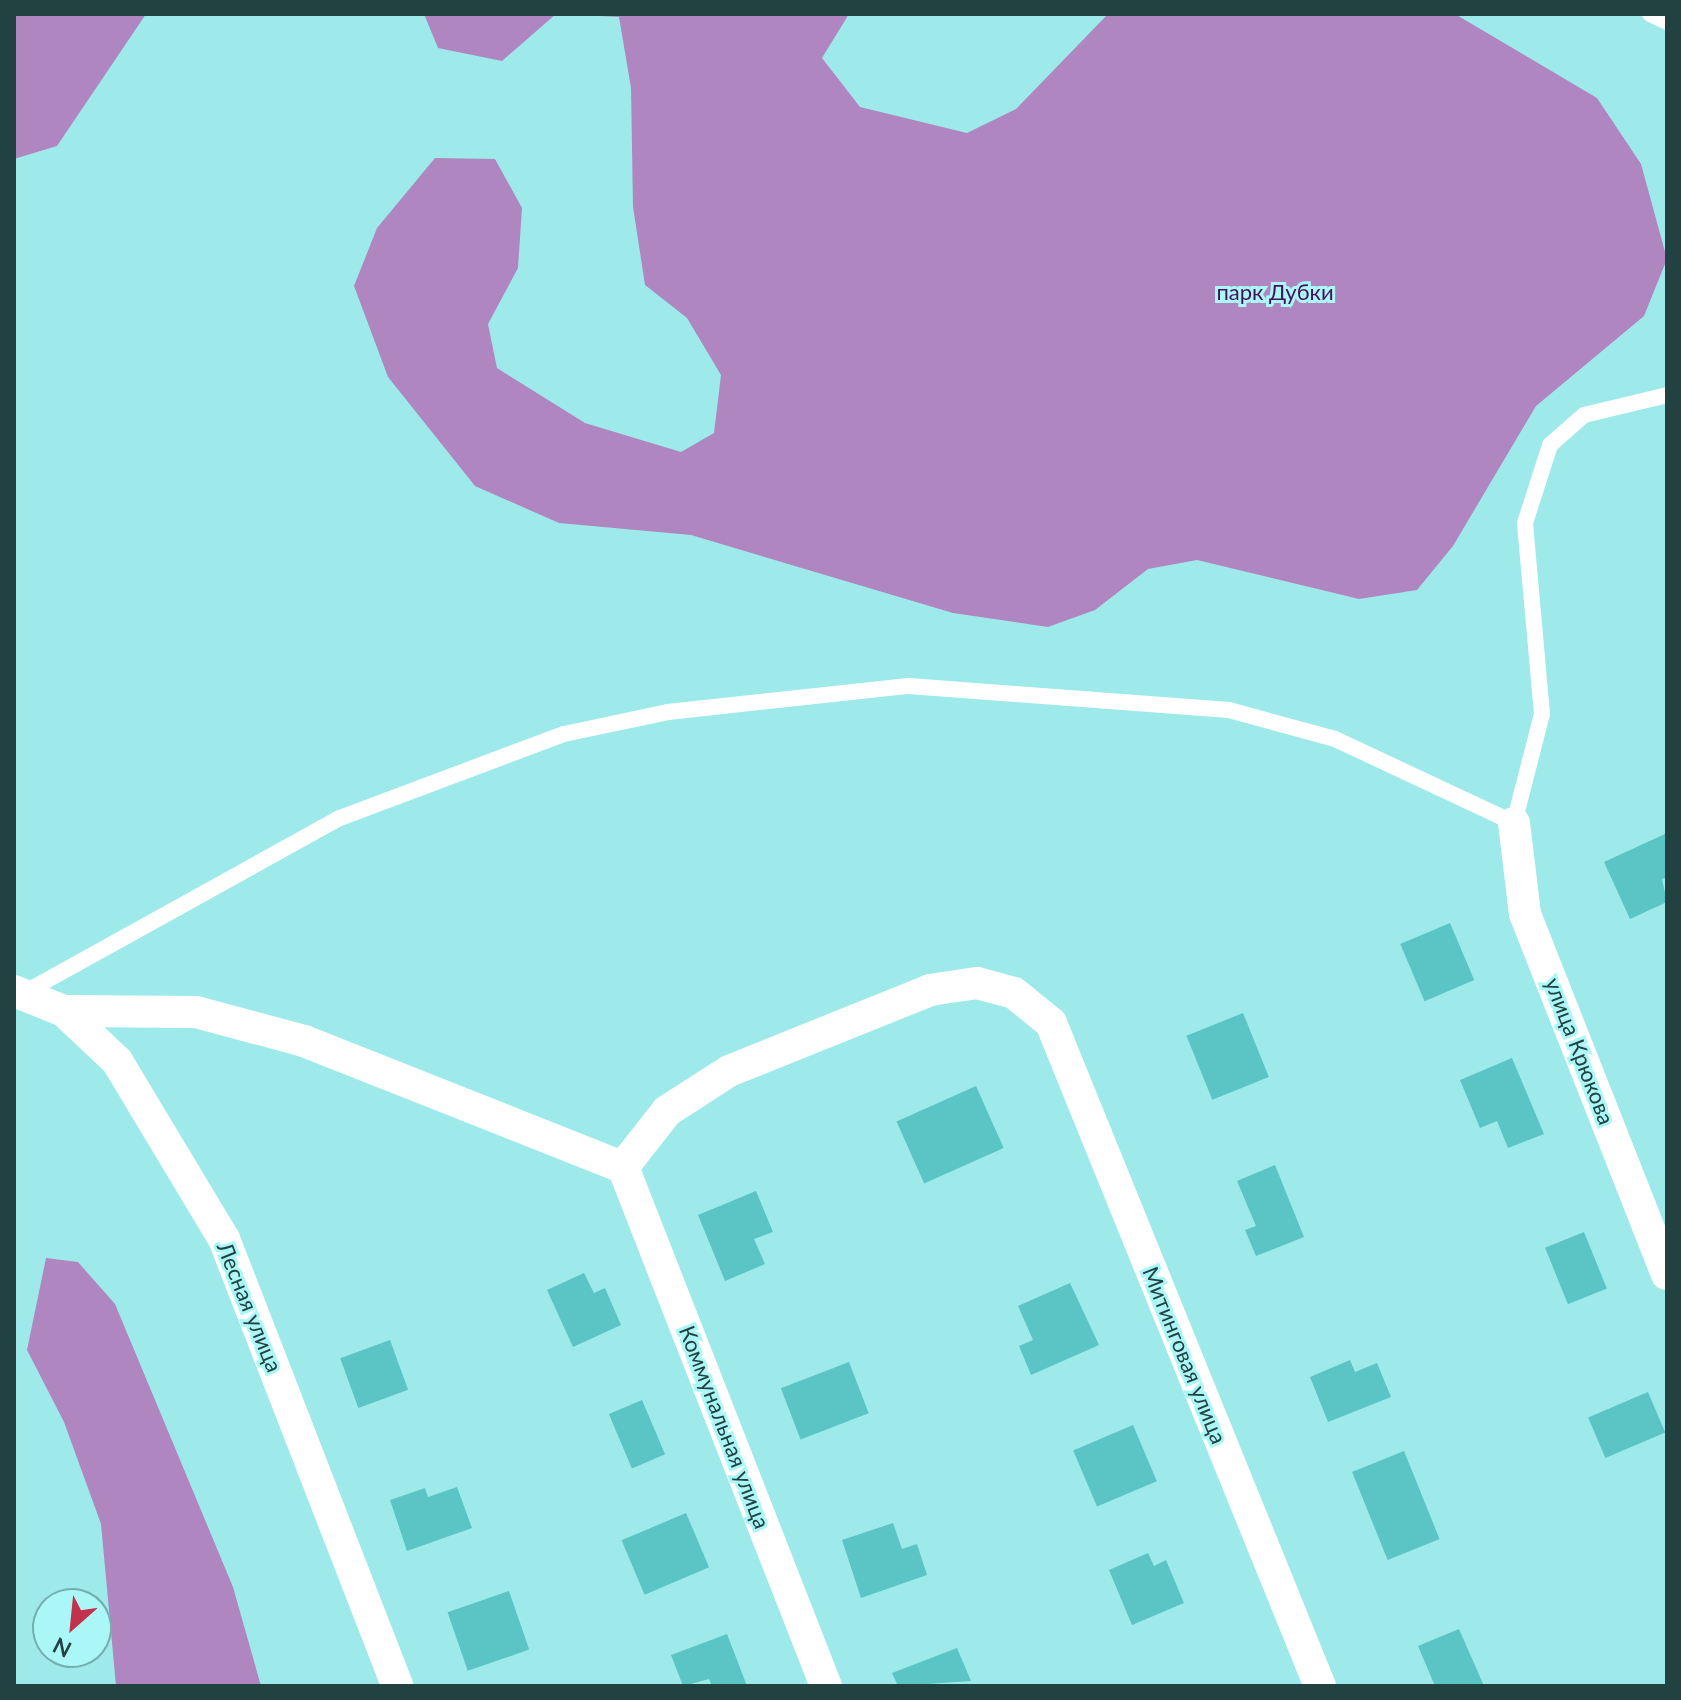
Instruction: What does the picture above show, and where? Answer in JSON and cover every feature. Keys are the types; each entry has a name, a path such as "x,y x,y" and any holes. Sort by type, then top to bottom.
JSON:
{"street":[{"name":"улица Крюкова","path":"1514,823 1525,914 1667,1274"},
{"name":"Митинговая улица","path":"623,1167 667,1111 729,1071 930,990 977,983 1014,993 1051,1023 1320,1686"},
{"name":"Лесная улица","path":"18,993 64,1011 117,1061 224,1239 397,1686"},
{"path":"64,1011 196,1012 304,1041 623,1167"},
{"name":"Коммунальная улица","path":"623,1167 826,1686"}],"lane":[{"path":"1650,14 1667,22"},
{"path":"18,993 340,818 564,734 684,710 909,686 1229,710 1335,739 1514,823 1542,714 1525,523 1550,445 1584,415 1667,395"}],"green space":[{"path":"14,14 146,14 57,146 14,159"},
{"path":"424,14 556,14 502,61 438,48"},
{"name":"парк Дубки","path":"563,14 849,14 822,58 860,107 967,133 1016,109 1108,14 1455,14 1597,98 1641,164 1667,259 1644,316 1536,406 1453,546 1417,590 1359,599 1197,560 1148,569 1095,610 1048,627 953,613 691,535 559,523 475,486 388,377 354,286 377,228 435,158 495,159 522,208 518,268 488,324 497,368 585,423 681,452 714,433 721,375 687,318 645,285 633,207 631,88 619,17"},
{"path":"46,1258 78,1262 115,1304 233,1587 261,1686 116,1686 112,1588 107,1588 101,1524 64,1422 27,1350"}],"building":[{"path":"1667,833 1667,877 1662,879 1667,902 1630,919 1604,862"},
{"path":"1450,923 1474,980 1425,1001 1400,944"},
{"path":"1243,1013 1269,1077 1212,1100 1186,1036"},
{"path":"1512,1058 1544,1134 1508,1148 1497,1121 1480,1128 1460,1080"},
{"path":"976,1086 1004,1148 924,1184 897,1121"},
{"path":"1275,1165 1304,1237 1256,1256 1245,1230 1256,1226 1237,1181"},
{"path":"756,1191 773,1232 754,1239 765,1264 725,1281 698,1215"},
{"path":"1584,1232 1607,1289 1568,1304 1545,1248"},
{"path":"584,1273 594,1293 605,1288 621,1325 573,1347 547,1290"},
{"path":"1070,1283 1099,1345 1031,1375 1019,1346 1033,1340 1018,1306"},
{"path":"390,1340 408,1390 358,1408 340,1358"},
{"path":"1350,1360 1355,1372 1377,1363 1391,1397 1328,1422 1310,1377"},
{"path":"849,1362 869,1413 801,1440 781,1388"},
{"path":"1648,1392 1665,1433 1605,1458 1588,1417"},
{"path":"642,1400 665,1454 632,1468 609,1414"},
{"path":"1133,1425 1157,1481 1097,1507 1073,1450"},
{"path":"1404,1451 1440,1539 1388,1560 1352,1472"},
{"path":"457,1487 472,1528 407,1551 390,1500 425,1488 428,1497"},
{"path":"686,1513 709,1567 645,1595 622,1540"},
{"path":"893,1523 902,1549 917,1544 927,1575 861,1598 842,1540"},
{"path":"1148,1553 1154,1566 1166,1560 1184,1603 1132,1625 1109,1570"},
{"path":"509,1591 529,1650 468,1671 448,1612"},
{"path":"1459,1629 1484,1686 1435,1686 1418,1646"},
{"path":"727,1634 747,1686 712,1686 709,1679 683,1686 671,1655"},
{"path":"957,1648 971,1681 898,1686 892,1673"}]}
